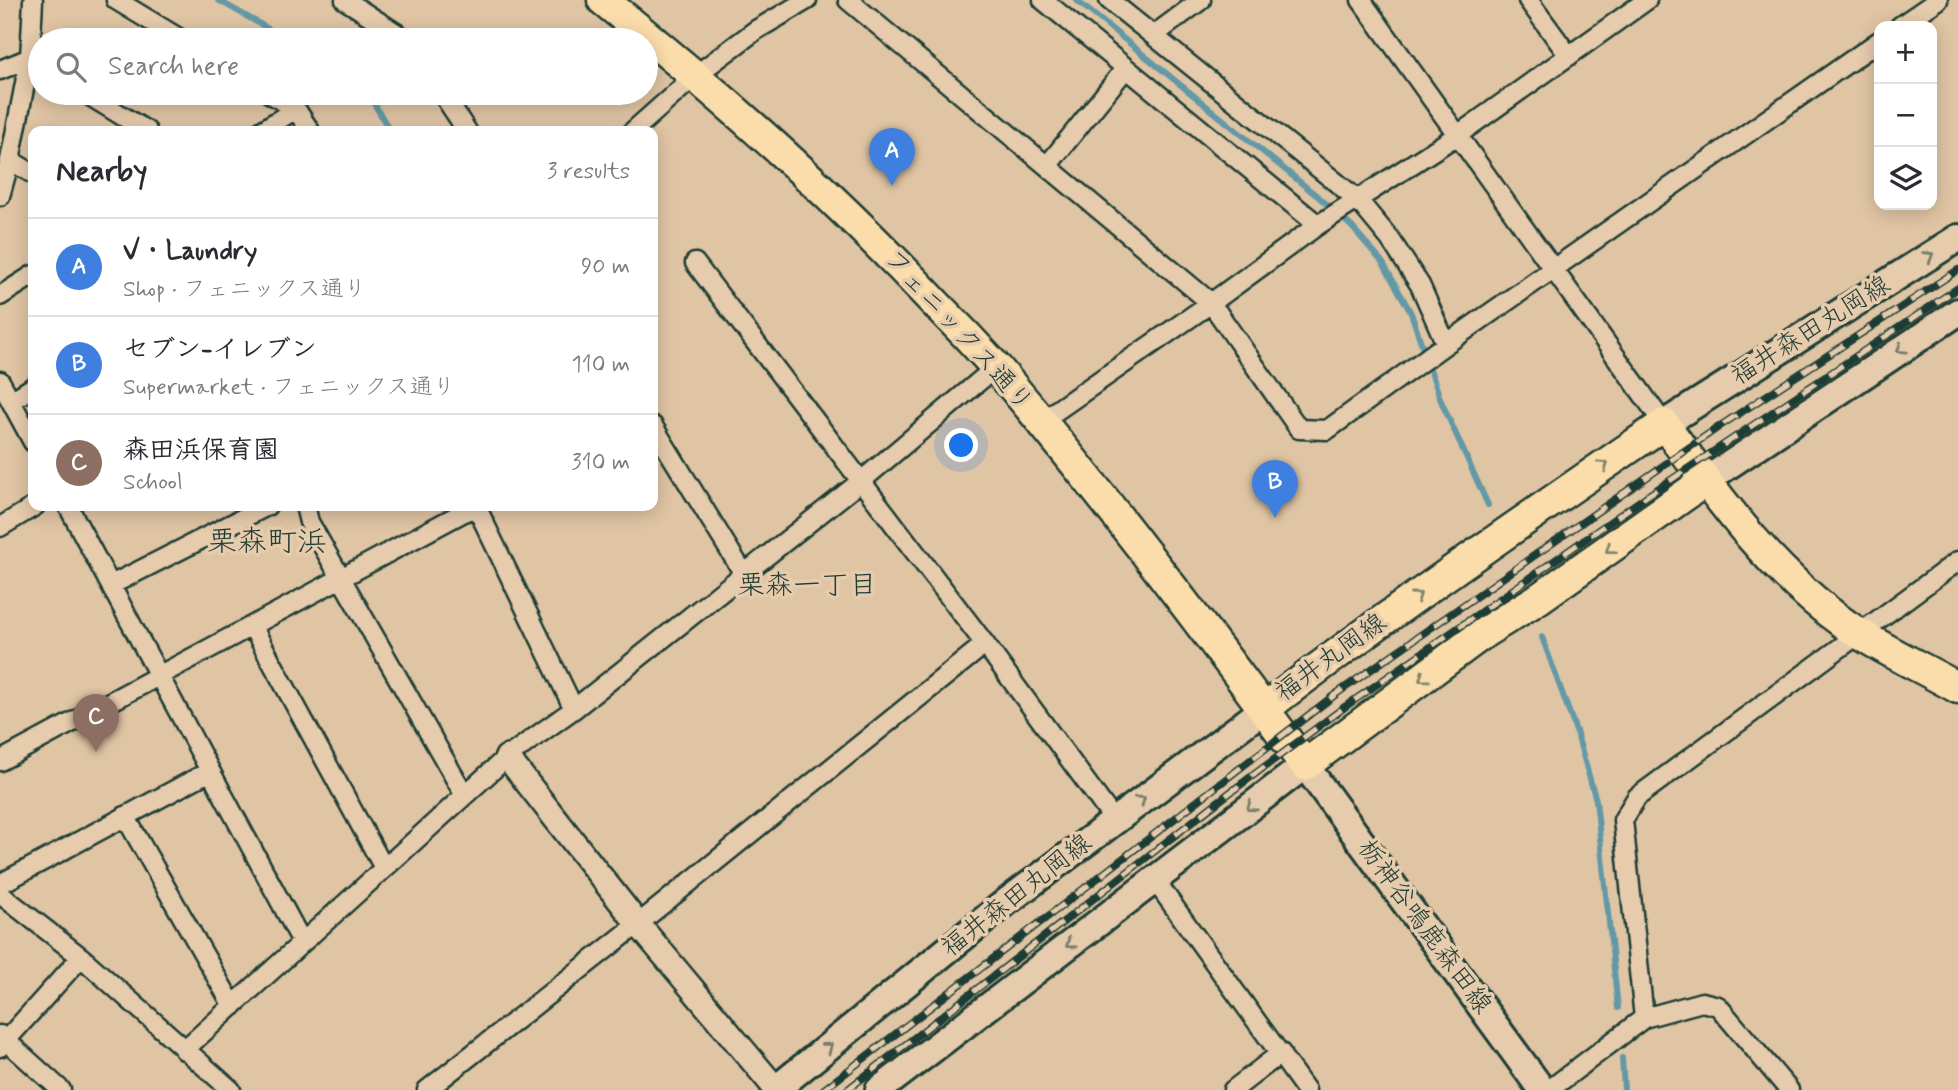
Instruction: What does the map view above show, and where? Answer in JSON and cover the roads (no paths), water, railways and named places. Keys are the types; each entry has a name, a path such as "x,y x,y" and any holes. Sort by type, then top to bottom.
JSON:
{"main road":[{"name":"フェニックス通り","path":"603,0 638,28"},
{"name":"フェニックス通り","path":"658,44 819,185 996,367 1148,555 1264,709"},
{"name":"福井森田丸岡線","path":"1664,424 1958,238"},
{"path":"879,1090 1154,879 1485,632 1538,600 1705,481 1958,312"},
{"path":"1664,424 1745,533 1771,560 1827,610 1859,633 1958,688"},
{"name":"福井丸岡線","path":"1305,765 1264,709 1327,660 1488,545 1664,424"},
{"name":"福井森田丸岡線","path":"775,1089 1005,903 1264,709"},
{"name":"栃神谷鳴鹿森田線","path":"1305,765 1542,1090"}],"street":[{"path":"33,0 34,28"},
{"path":"116,0 162,28"},
{"path":"345,0 388,28"},
{"path":"639,126 696,75 756,30 807,0"},
{"path":"848,0 1211,303 1299,429 1327,430 1874,45"},
{"path":"1043,0 1318,225"},
{"path":"1109,0 1357,200 1390,239 1420,285 1446,344"},
{"path":"1154,35 1200,0"},
{"path":"1361,0 1664,424"},
{"path":"1528,0 1569,56"},
{"path":"1040,422 1318,225 1459,134 1647,0"},
{"path":"1907,21 1938,0"},
{"path":"0,70 28,64"},
{"path":"1047,166 1126,68"},
{"path":"0,196 28,89"},
{"path":"105,105 139,126"},
{"path":"289,105 296,109 307,126"},
{"path":"450,105 464,126"},
{"path":"269,126 296,109"},
{"path":"10,160 28,171"},
{"path":"695,263 985,644 1114,820"},
{"path":"0,296 28,278"},
{"path":"184,1050 506,757 574,709 860,482 996,367"},
{"path":"0,382 28,433"},
{"path":"11,401 28,390"},
{"path":"658,434 744,574"},
{"path":"0,527 28,510"},
{"path":"71,511 302,942"},
{"path":"111,585 257,511"},
{"path":"306,511 309,522 341,580 464,793"},
{"path":"0,761 158,674 341,580 467,511"},
{"path":"478,511 574,709"},
{"path":"1644,1018 1623,820 1637,797 1958,561"},
{"path":"251,626 384,867"},
{"path":"427,1090 985,644"},
{"path":"506,757 638,924 775,1089"},
{"path":"0,884 210,771"},
{"path":"125,816 233,1006"},
{"path":"1154,879 1306,1090"},
{"path":"0,894 81,957 229,1089"},
{"path":"61,1090 2,1041 81,957"},
{"path":"1549,1090 1644,1018 1702,1002 1718,1006 1790,1090"},
{"path":"1233,1090 1281,1053"}],"waterway":[{"path":"218,0 267,28"},
{"path":"1076,0 1321,199 1352,227 1383,263 1411,313 1441,401 1488,505"},
{"path":"375,105 387,126"},
{"path":"1542,637 1576,731 1596,800 1618,1008"},
{"path":"1622,1058 1624,1090"}],"railway":[{"path":"823,1090 1336,694 1720,426 1958,270"},
{"path":"847,1090 1228,794 1346,706 1647,496 1958,288"}],"place":[{"name":"V・Laundry","path":"892,186"},
{"name":"セブン-イレブン","path":"1275,518"},
{"name":"森田浜保育園","path":"96,752"}],"district":[{"name":"栗森町浜","path":"267,542"},
{"name":"栗森一丁目","path":"807,586"}]}
